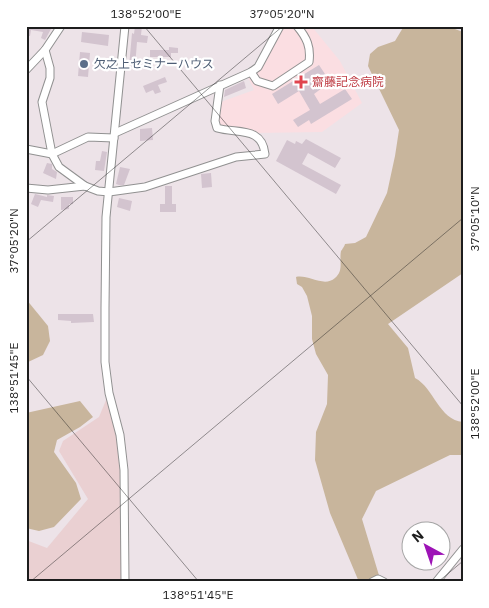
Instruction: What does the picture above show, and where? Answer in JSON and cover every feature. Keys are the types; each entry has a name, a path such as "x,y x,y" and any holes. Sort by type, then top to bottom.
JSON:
{"street":[{"path":"26,70 45,50 61,26"},
{"path":"125,582 124,470 120,435 109,394 105,362 106,216 126,26"},
{"path":"26,149 52,154 88,137 115,136 251,72 258,67 280,26"},
{"path":"251,72 257,81 273,86 309,62 311,51 308,42 297,26"},
{"path":"45,50 50,68 50,78 42,102 52,154 59,167 85,186 98,191 109,192 145,187 236,157 265,154 261,139 251,133 217,128 215,121 220,85"},
{"path":"26,188 48,190 85,186"},
{"path":"436,582 463,549"},
{"path":"372,582 378,580 384,582"}],"shaded area":[{"name":"齋藤記念病院","path":"280,26 314,26 313,28 340,61 362,103 322,132 251,133 217,128 218,103 254,90 247,75 258,67"},
{"path":"404,26 447,26 463,32 463,273 388,324 408,348 415,378 422,383 448,416 463,422 463,455 450,455 376,491 362,519 381,582 359,582 330,513 315,460 316,432 327,404 328,375 316,354 312,339 312,316 307,296 302,287 297,284 296,277 306,277 326,282 335,278 339,272 341,251 345,244 355,243 366,237 387,193 399,130 368,66 370,54 378,47 395,41"},
{"path":"26,299 48,326 50,341 43,355 26,363"},
{"path":"109,393 120,435 125,582 26,582 26,540 47,548 88,499 59,451 63,441 99,417"},
{"path":"80,401 93,417 57,440 54,452 76,483 81,499 54,527 39,531 26,528 26,413"}],"building":[{"path":"26,26 51,29 45,40 41,38 43,32 31,30 30,36 26,36"},
{"path":"135,26 142,26 141,35 148,36 147,43 137,42 135,67 129,67 132,33 134,34"},
{"path":"82,32 109,35 108,46 81,42"},
{"path":"169,47 178,48 178,53 171,53 171,57 150,57 150,50 169,50"},
{"name":"欠之上セミナーハウス","path":"80,52 90,53 88,77 78,76"},
{"path":"319,65 325,74 317,80 322,88 314,94 320,104 345,89 352,99 311,124 309,120 298,127 293,120 310,110 299,91 278,104 272,94"},
{"path":"165,77 167,82 158,85 161,92 155,94 153,90 146,93 143,86"},
{"path":"244,81 246,88 224,97 225,90"},
{"path":"152,128 153,140 140,141 140,129"},
{"path":"306,139 341,158 335,168 308,153 302,164 341,185 336,194 276,161 287,140 295,144 296,141 302,144"},
{"path":"102,151 107,152 104,171 95,170 96,161 100,161"},
{"path":"47,163 52,164 52,169 57,172 56,179 43,173"},
{"path":"120,167 130,169 124,185 116,184"},
{"path":"211,173 212,187 202,188 201,174"},
{"path":"165,186 172,186 172,204 176,204 176,212 160,212 160,204 165,204"},
{"path":"35,194 47,197 47,195 54,196 53,202 41,200 38,207 31,204"},
{"path":"61,197 73,197 73,204 69,204 69,209 61,210"},
{"path":"119,198 132,201 130,211 117,207"},
{"path":"58,314 93,314 94,322 71,323 71,321 58,320"}],"place":[{"name":"欠之上セミナーハウス","path":"84,64"},
{"name":"齋藤記念病院","path":"301,82"}]}
